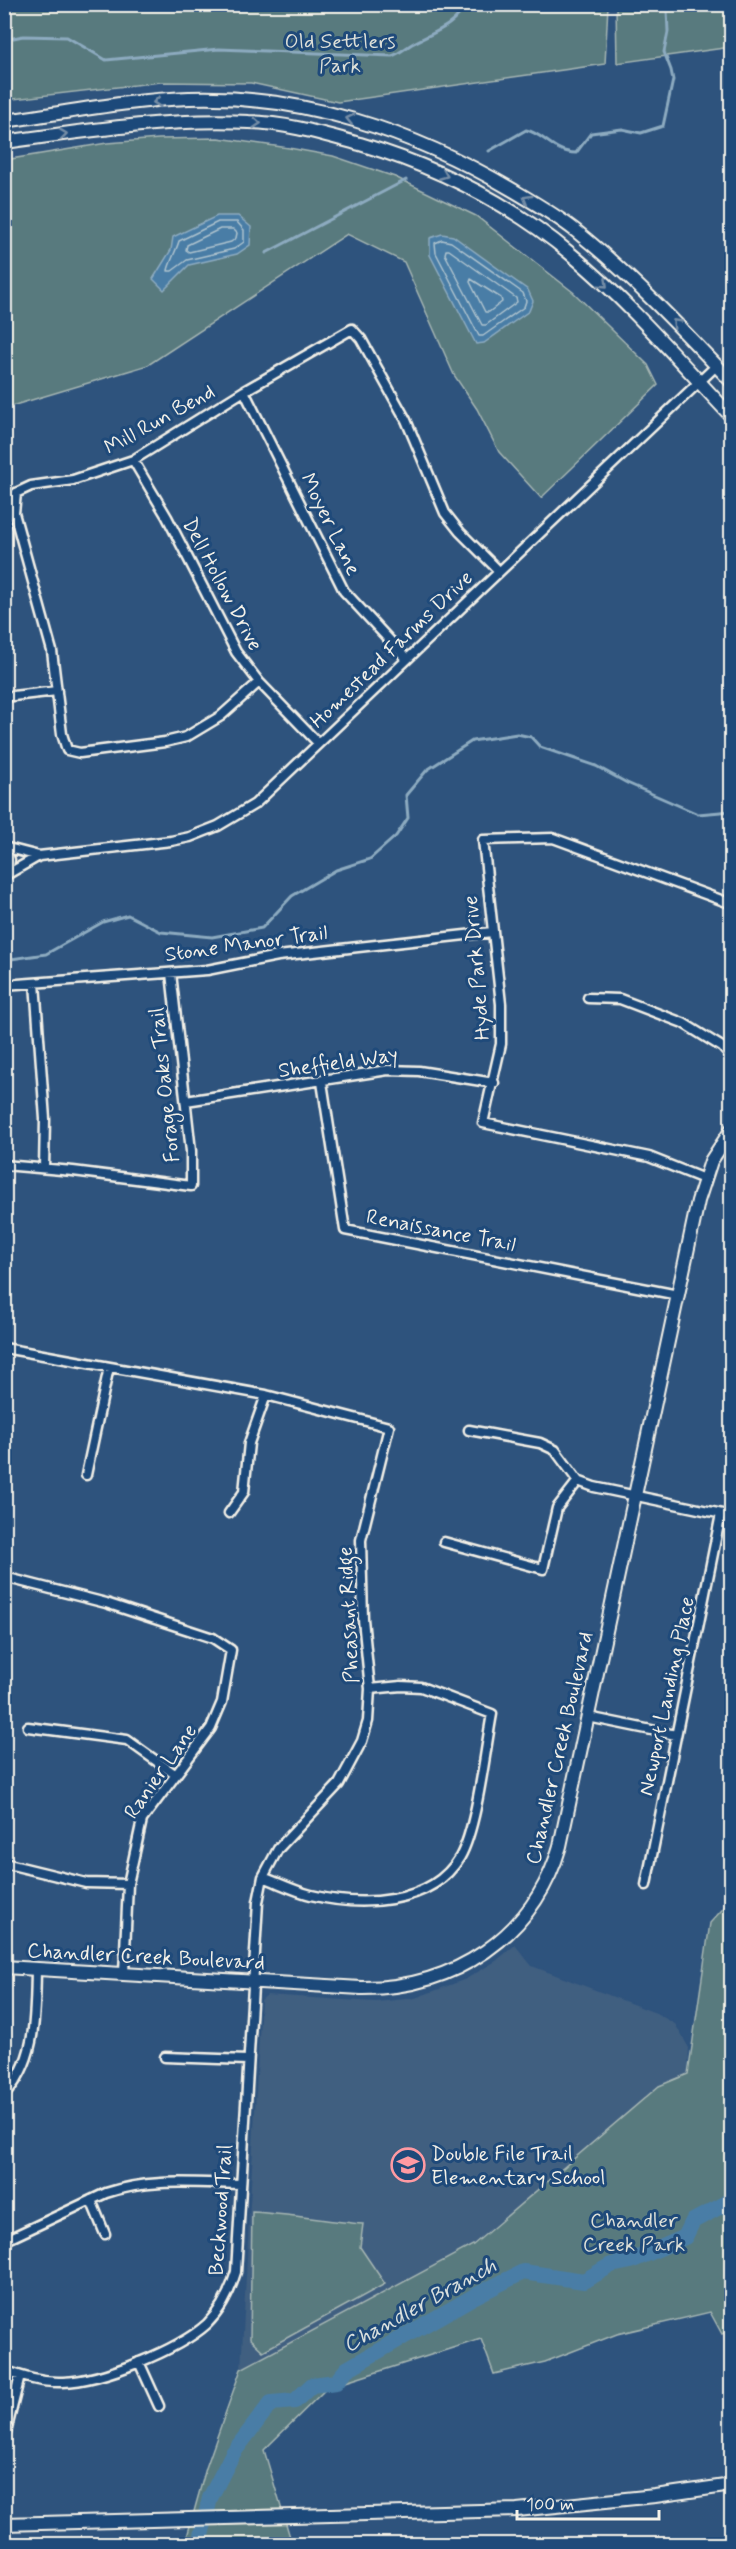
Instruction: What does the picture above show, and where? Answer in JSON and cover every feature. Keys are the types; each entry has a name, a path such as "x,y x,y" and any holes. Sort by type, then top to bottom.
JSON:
{"main road":[{"path":"4,121 188,98 235,99 292,105 364,122 422,143 472,166 575,230 658,305 732,382"},
{"path":"4,141 165,123 251,122 296,126 376,149 458,180 537,228 607,286 732,417"},
{"name":"Chandler Creek Boulevard","path":"4,1967 124,1972 361,1988 396,1986 446,1973 488,1950 530,1909 549,1880 560,1846 704,1179 715,1154 732,1130"},
{"path":"4,2524 517,2510 655,2496 732,2485"}],"street":[{"name":"Mill Run Bend","path":"259,682 221,716 186,737 165,742 80,753 67,750 63,742 52,651 14,513 16,493 31,486 73,480 133,460 244,391 352,329 361,339 406,420 445,513 460,532 499,571"},
{"name":"Homestead Farms Drive","path":"4,848 39,856 171,841 205,832 233,819 255,804 716,366"},
{"name":"Moyer Lane","path":"244,391 345,591 407,658"},
{"name":"Dell Hollow Drive","path":"133,460 168,517 229,640 259,682 318,743"},
{"path":"4,697 57,691"},
{"name":"Hyde Park Drive","path":"704,1179 650,1157 483,1123 494,1083 501,1034 501,1004 483,840 553,837 732,904"},
{"name":"Homestead Farms Drive","path":"4,848 10,860 5,876"},
{"name":"Homestead Farms Drive","path":"5,876 39,856"},
{"name":"Stone Manor Trail","path":"4,985 207,970 278,956 492,932"},
{"name":"Forage Oaks Trail","path":"4,1165 191,1186 191,1151 174,1018 171,973"},
{"path":"35,983 45,1119 44,1168"},
{"path":"588,998 620,999 683,1023 722,1047 732,1058"},
{"name":"Sheffield Way","path":"186,1101 322,1082 388,1070 406,1070 494,1083"},
{"name":"Renaissance Trail","path":"322,1082 345,1230 678,1296"},
{"name":"Pheasant Ridge","path":"4,1348 266,1395 389,1427 361,1540 363,1608 370,1689 368,1721 362,1741 339,1784 278,1850 263,1877 258,1902 253,1982"},
{"path":"86,1475 109,1367"},
{"path":"229,1513 244,1492 249,1443 266,1395"},
{"path":"469,1430 540,1443 555,1450 578,1481 594,1487 732,1516"},
{"path":"444,1542 543,1569 556,1508 578,1481"},
{"name":"Newport Landing Place","path":"646,1885 721,1514"},
{"name":"Ranier Lane","path":"4,1577 117,1607 213,1638 231,1650 222,1702 212,1728 142,1820 136,1839 128,1884 124,1972"},
{"path":"263,1877 310,1895 356,1900 397,1899 418,1894 441,1879 460,1857 471,1824 492,1714 421,1687 370,1689"},
{"path":"588,1717 676,1735"},
{"path":"28,1727 127,1740 176,1775"},
{"path":"4,1863 86,1883 128,1884"},
{"path":"4,2095 18,2080 31,2048 36,1969"},
{"name":"Beckwood Trail","path":"4,2370 44,2381 77,2381 102,2376 139,2362 196,2333 218,2312 226,2300 236,2272 253,1982"},
{"path":"165,2057 247,2060"},
{"path":"4,2241 121,2188 145,2183 241,2184"},
{"path":"92,2200 105,2234"},
{"path":"139,2362 159,2406"},
{"path":"6,2432 20,2376"}],"shaded area":[{"name":"Double File Trail Elementary School","path":"515,1945 532,1966 656,2013 675,2024 689,2048 688,2074 659,2086 473,2245 241,2369 261,2000 267,1995 376,2002 415,1998 466,1979 496,1961"}],"green space":[{"name":"Old Settlers Park","path":"4,5 608,5 605,64 338,102 251,83 161,82 5,100"},
{"path":"616,5 731,5 731,47 617,63"},
{"path":"218,138 333,156 395,177 476,216 573,292 648,365 658,385 541,498 499,452 477,409 454,375 404,262 347,234 148,365 5,408 5,160 107,143"},
{"name":"Chandler Creek Park","path":"731,1900 731,2330 722,2334 710,2312 617,2334 545,2362 494,2374 481,2339 327,2388 264,2450 292,2544 185,2544 206,2468 241,2369 473,2245 659,2086 688,2074 710,1923"},
{"path":"252,2212 363,2224 360,2247 385,2284 263,2351 250,2339"}],"water":[{"path":"217,216 238,216 251,227 250,245 237,254 189,265 164,290 153,279 171,250 173,237"},
{"path":"442,234 453,236 528,290 533,301 529,311 484,343 476,344 430,255 430,238"}],"waterway":[{"path":"4,40 23,36 67,37 106,60 219,49 392,56 449,24 461,12 465,4"},
{"path":"489,151 526,130 561,150 576,153 591,133 622,129 641,133 663,126 673,80 664,52 668,32 667,10 678,4"},
{"path":"266,253 406,180"},
{"path":"4,960 46,954 103,922 128,915 161,932 212,937 262,928 292,896 336,870 370,859 396,836 408,818 406,795 427,770 472,741 517,734 531,737 540,747 596,766 627,783 698,814 732,811"},
{"name":"Chandler Branch","path":"199,2544 210,2498 233,2453 271,2403 295,2401 312,2385 336,2382 347,2369 473,2297 523,2272 584,2281 611,2265 631,2261 685,2237 693,2221 725,2204 732,2196"}],"place":[{"name":"Double File Trail Elementary School","path":"408,2165"}]}
